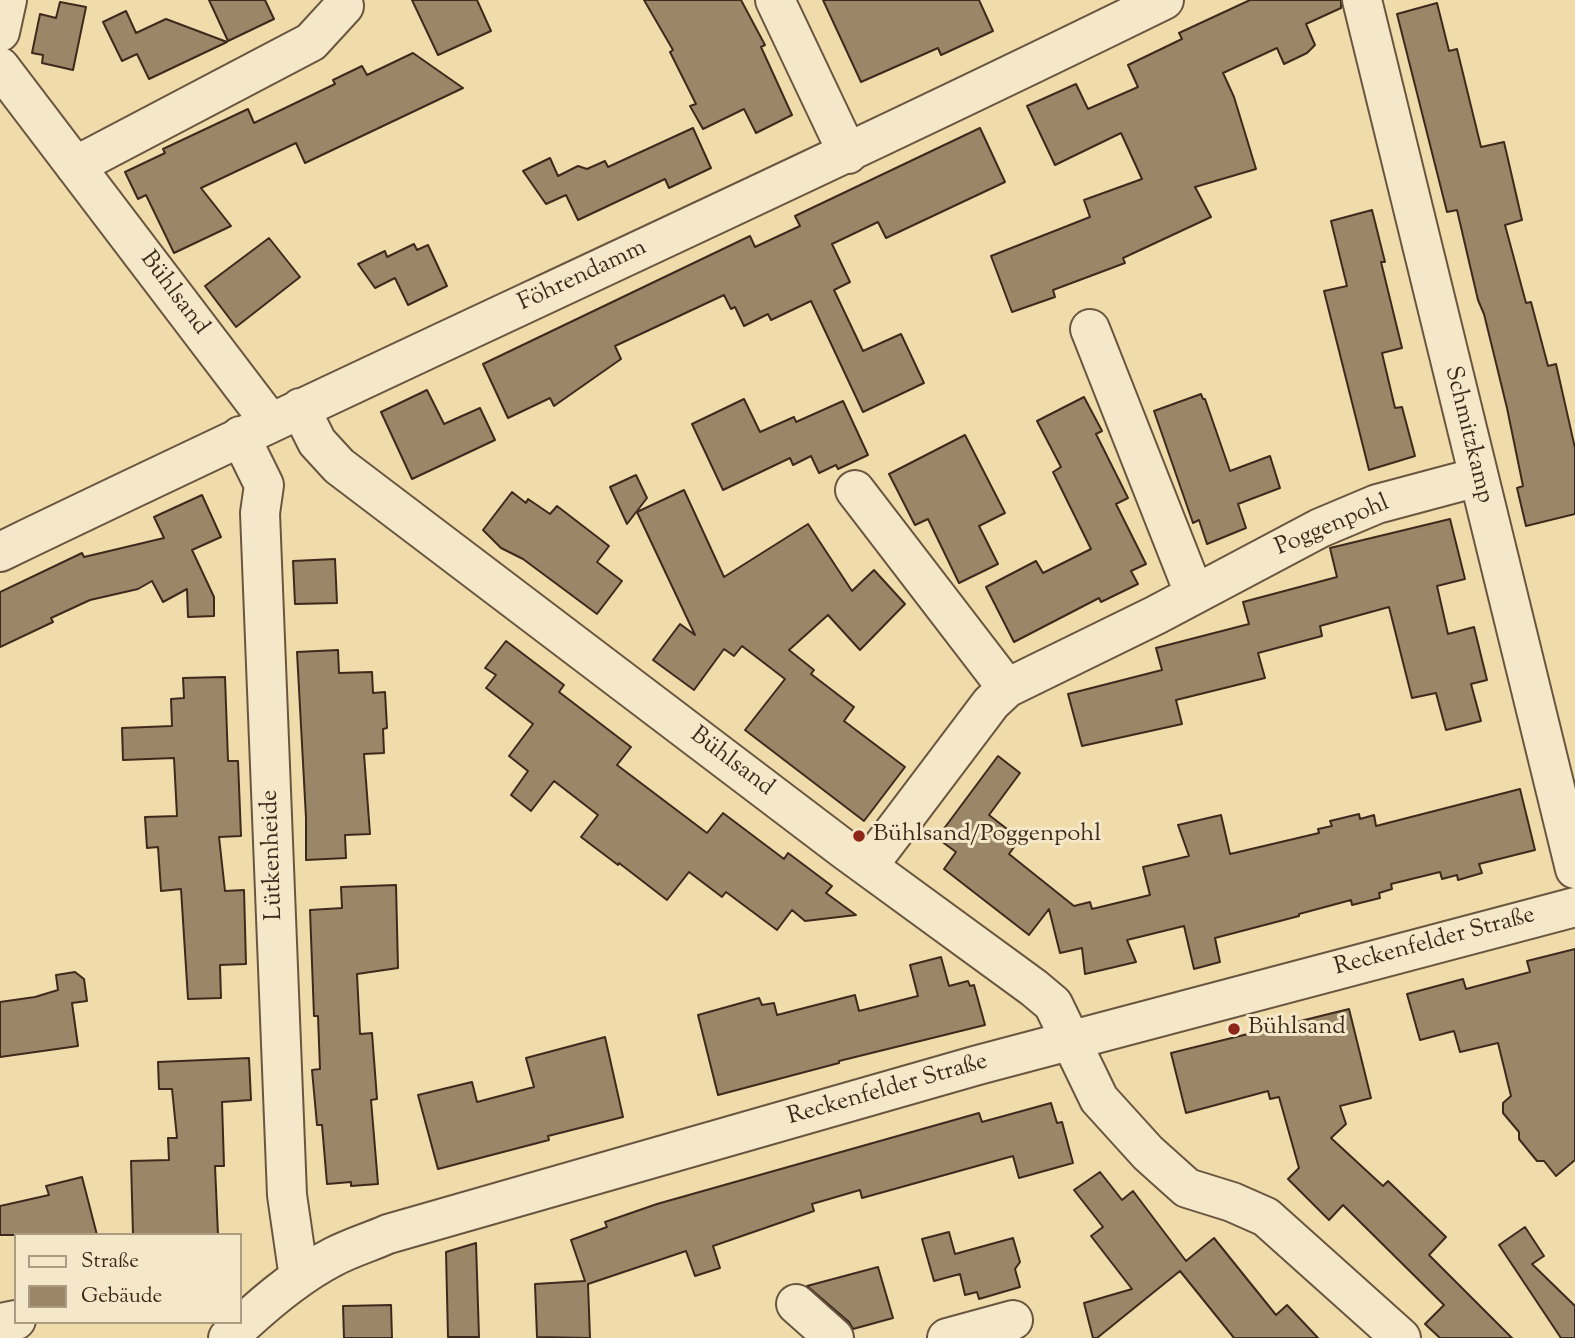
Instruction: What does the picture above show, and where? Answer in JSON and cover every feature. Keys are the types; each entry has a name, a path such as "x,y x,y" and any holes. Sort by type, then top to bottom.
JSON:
{"street":[{"path":"0,32 7,0"},
{"path":"775,0 848,154"},
{"name":"Föhrendamm","path":"0,552 270,422 848,154 1163,0"},
{"name":"Schmitzkamp","path":"1362,0 1575,869"},
{"path":"75,166 312,42 344,6"},
{"name":"Bühlsand","path":"0,67 270,422 317,442 339,466 868,866 1034,988 1053,1004 1099,1098 1148,1153 1187,1188 1232,1202 1266,1217 1396,1336"},
{"path":"1090,329 1194,593"},
{"name":"Lütkenheide","path":"270,422 260,513 287,1181 299,1278"},
{"name":"Poggenpohl","path":"868,866 991,703 1007,688 1156,615 1320,528 1377,503 1478,477"},
{"path":"855,490 1007,688"},
{"name":"Reckenfelder Straße","path":"229,1338 254,1313 299,1278 332,1258 388,1234 978,1065 1575,907"},
{"path":"796,1304 834,1338"},
{"path":"947,1338 1013,1320"}],"building":[{"path":"209,0 265,0 274,19 228,41"},
{"path":"412,0 477,0 491,31 438,55"},
{"path":"644,0 741,0 765,45 761,47 792,115 756,133 744,109 703,129 690,106 696,104 670,52 673,50"},
{"path":"823,0 979,0 993,31 941,55 938,48 861,82"},
{"path":"1250,0 1341,0 1341,8 1306,24 1315,45 1307,53 1284,64 1277,48 1223,73 1234,97 1256,169 1195,187 1211,217 1123,258 1125,263 1053,290 1055,297 1012,312 991,256 1090,217 1084,200 1142,179 1121,133 1055,165 1027,106 1076,84 1088,109 1138,87 1128,65 1182,39 1179,33"},
{"path":"60,2 86,7 73,70 42,63 43,55 32,53 40,14 56,18"},
{"path":"1437,3 1449,51 1457,49 1481,147 1504,142 1522,220 1505,225 1526,303 1531,302 1548,366 1556,364 1575,448 1575,514 1526,526 1517,488 1523,486 1484,314 1478,300 1457,210 1447,212 1397,14"},
{"path":"126,11 136,33 166,19 227,42 149,79 137,54 122,61 103,22"},
{"path":"413,53 463,88 305,163 296,143 201,188 231,226 174,253 146,195 138,199 125,172 165,153 163,149 248,109 254,123 335,84 333,80 362,66 367,75"},
{"path":"693,128 711,168 669,188 665,179 578,220 566,195 546,204 523,171 550,158 558,176 578,166 587,169 605,161 608,167"},
{"path":"980,128 1005,182 886,238 878,222 832,244 850,282 834,290 863,351 901,334 924,383 863,412 811,301 771,320 768,314 744,326 735,307 731,309 724,295 615,346 621,359 554,406 550,398 508,418 483,364 750,236 755,247 800,226 795,216"},
{"path":"1372,210 1385,262 1381,262 1402,348 1382,353 1395,408 1402,407 1415,456 1369,470 1324,291 1347,286 1331,221"},
{"path":"269,238 300,277 236,327 205,286"},
{"path":"414,244 417,250 428,245 447,286 408,305 395,278 375,288 358,264 385,251 387,257"},
{"path":"427,390 444,424 480,408 495,440 412,479 381,412"},
{"path":"1201,394 1230,471 1270,456 1280,488 1238,504 1246,528 1207,544 1199,520 1193,523 1154,411"},
{"path":"1084,397 1102,431 1096,434 1128,498 1116,504 1146,564 1131,571 1138,584 1101,602 1099,598 1014,642 986,587 1036,561 1043,573 1091,549 1053,472 1061,467 1037,421"},
{"path":"744,399 760,432 794,417 796,422 843,401 868,455 838,469 836,465 819,473 811,456 793,465 790,458 723,490 692,424"},
{"path":"965,435 1005,513 979,526 998,564 959,583 928,519 915,525 889,474"},
{"path":"636,475 647,498 627,524 610,487"},
{"path":"684,490 724,577 808,524 852,591 874,570 905,604 860,650 828,615 789,650 814,670 811,674 854,707 844,721 905,767 864,821 745,730 785,679 742,646 734,656 724,649 694,690 653,660 680,624 695,635 637,512"},
{"path":"512,492 526,503 528,499 550,514 557,506 609,546 597,562 622,581 597,614 523,559 501,548 483,530"},
{"path":"202,495 221,537 192,550 214,597 214,616 188,617 187,589 163,602 152,581 138,589 90,600 51,618 53,622 0,647 0,592 82,553 84,557 164,538 154,517"},
{"path":"1450,519 1465,579 1437,586 1448,634 1474,627 1487,680 1471,684 1481,721 1446,730 1436,693 1412,698 1389,607 1320,626 1322,636 1258,653 1265,678 1176,700 1182,724 1082,746 1068,694 1162,670 1156,648 1249,624 1243,602 1337,577 1330,548"},
{"path":"335,559 337,603 295,604 293,561"},
{"path":"506,641 564,685 559,692 631,747 617,765 707,833 723,813 784,859 788,853 832,886 826,893 856,915 805,921 792,910 777,930 726,892 722,897 689,872 667,900 581,837 598,815 554,781 531,811 511,795 528,771 509,756 533,724 486,688 496,675 485,668"},
{"path":"338,650 339,673 372,672 373,693 385,692 387,728 383,729 384,753 364,754 370,834 345,835 346,858 306,860 297,652"},
{"path":"225,677 228,761 238,761 241,836 219,837 225,891 244,890 246,964 220,965 221,998 188,999 181,889 161,891 158,847 147,848 145,817 177,816 174,758 123,760 122,728 172,726 171,699 184,698 183,678"},
{"path":"998,756 1020,773 989,815 1020,839 1009,854 1074,906 1090,902 1092,909 1150,895 1143,867 1189,856 1178,825 1221,815 1230,854 1319,833 1318,829 1332,826 1330,821 1359,814 1360,819 1374,815 1376,826 1520,789 1535,850 1479,864 1482,873 1458,880 1457,875 1442,879 1440,872 1391,884 1392,889 1379,893 1380,898 1352,905 1351,900 1215,938 1220,962 1194,969 1184,926 1127,940 1136,962 1085,974 1082,948 1060,953 1049,909 1029,935 944,869 956,852 937,838"},
{"path":"396,885 398,968 357,974 360,1034 372,1033 377,1099 371,1100 378,1184 327,1184 322,1125 317,1125 312,1070 320,1069 318,1016 314,1016 310,910 342,908 341,887"},
{"path":"1575,949 1575,1160 1556,1176 1544,1161 1537,1161 1503,1113 1503,1103 1511,1096 1498,1043 1460,1052 1454,1031 1420,1040 1407,994 1463,979 1466,989 1530,972 1527,961"},
{"path":"941,957 949,986 968,981 970,986 974,985 985,1025 839,1061 718,1095 698,1015 759,998 762,1005 774,1003 777,1015 855,995 859,1011 918,996 910,965"},
{"path":"75,972 84,979 87,1001 72,1003 78,1046 0,1057 0,1002 35,997 58,990 56,975"},
{"path":"1349,1009 1371,1098 1340,1106 1346,1124 1331,1138 1383,1186 1388,1181 1446,1237 1429,1255 1512,1338 1440,1338 1425,1324 1444,1305 1343,1205 1329,1220 1288,1179 1299,1168 1279,1097 1270,1099 1268,1091 1186,1113 1171,1053"},
{"path":"605,1037 623,1117 548,1136 549,1140 438,1169 418,1095 472,1082 477,1102 534,1087 526,1058"},
{"path":"249,1058 251,1100 222,1102 224,1166 215,1166 218,1233 133,1233 131,1161 169,1160 168,1138 177,1138 172,1089 159,1089 158,1062"},
{"path":"1051,1103 1057,1123 1062,1122 1073,1163 1019,1178 1013,1156 862,1198 860,1190 812,1204 814,1211 713,1246 720,1268 695,1276 686,1251 588,1284 590,1338 537,1337 535,1284 585,1281 571,1240 607,1227 605,1222 657,1204 979,1113 982,1122"},
{"path":"1100,1172 1122,1200 1133,1191 1186,1261 1214,1238 1276,1315 1287,1305 1318,1338 1234,1338 1180,1271 1097,1338 1093,1338 1084,1303 1132,1289 1091,1236 1103,1227 1074,1190"},
{"path":"82,1177 96,1233 0,1235 0,1206 49,1195 46,1186"},
{"path":"1525,1227 1544,1256 1532,1264 1575,1306 1575,1338 1561,1338 1499,1245"},
{"path":"949,1232 955,1254 1013,1238 1020,1262 1015,1269 1020,1287 979,1299 977,1292 965,1295 960,1274 934,1281 922,1239"},
{"path":"476,1243 479,1337 448,1337 446,1252"},
{"path":"878,1267 893,1318 853,1329 849,1322 807,1286"},
{"path":"391,1305 392,1338 344,1338 343,1306"}],"place":[{"name":"Bühlsand/Poggenpohl","path":"859,836"},
{"name":"Bühlsand","path":"1234,1029"}]}
